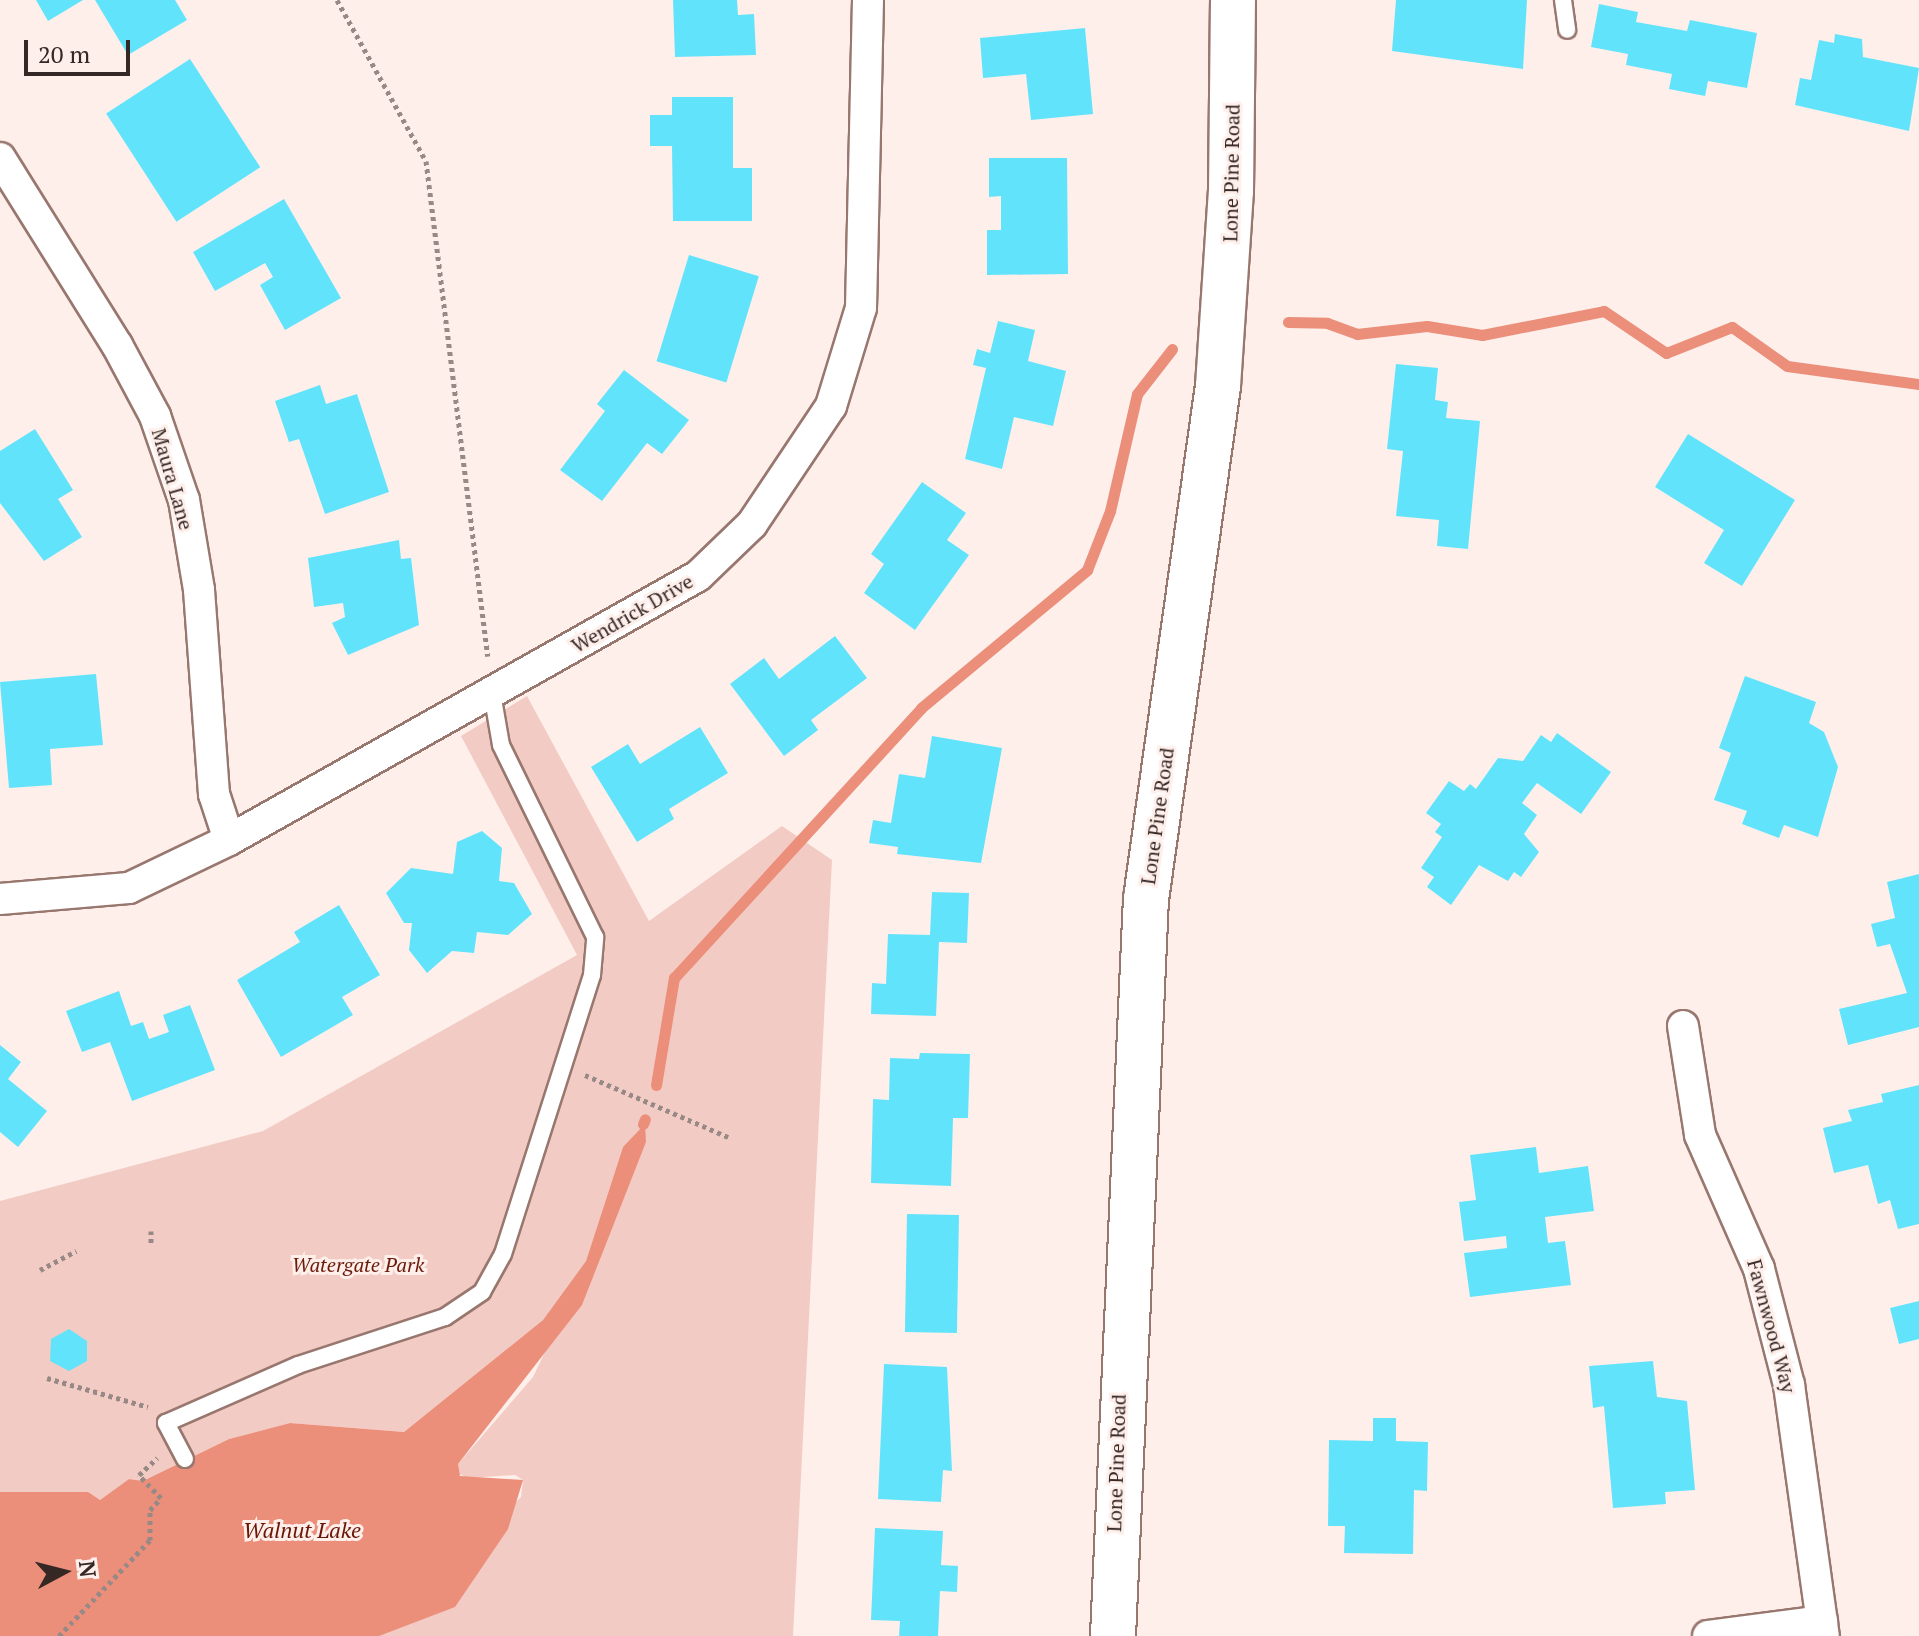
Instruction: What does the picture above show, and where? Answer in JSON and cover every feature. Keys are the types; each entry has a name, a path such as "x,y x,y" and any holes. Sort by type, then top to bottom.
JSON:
{"street":[{"name":"Wendrick Drive","path":"0,899 129,888 229,840 698,576 752,524 807,450 849,360 861,308 868,0"},
{"name":"Lone Pine Road","path":"1113,1636 1144,914 1218,386 1231,191 1233,0"},
{"name":"Maura Lane","path":"0,158 117,345 155,416 184,500 199,590 214,794 229,840"},
{"name":"Fawnwood Way","path":"1683,1026 1700,1135 1759,1269 1789,1385 1823,1629"},
{"path":"1708,1636 1823,1629"}],"lane":[{"path":"1563,0 1567,30"},
{"path":"185,1459 166,1423 298,1365 445,1317 482,1292 503,1254 592,975 595,937 501,745 492,693"}],"path":[{"path":"337,0 426,161 492,693"},
{"path":"561,1066 728,1137"},
{"path":"151,1231 151,1246"},
{"path":"40,1270 76,1251"},
{"path":"47,1378 146,1405 166,1423"},
{"path":"59,1636 150,1540 150,1510 161,1498 139,1475"}],"green space":[{"name":"Watergate Park","path":"527,696 649,921 782,826 832,860 793,1636 379,1636 521,1497 523,1480 515,1475 468,1478 455,1472 458,1464 533,1377 646,1142 623,1147 586,1261 543,1320 404,1432 290,1423 229,1439 143,1481 129,1479 100,1500 0,1492 0,1201 263,1131 577,955 461,736"}],"water":[{"name":"Walnut Lake","path":"645,1124 646,1142 582,1305 458,1464 460,1476 523,1480 508,1529 455,1607 379,1636 0,1636 0,1492 88,1492 100,1500 129,1479 143,1481 229,1439 290,1423 404,1432 543,1320 586,1261 623,1147"}],"building":[{"path":"36,0 83,0 48,21"},
{"path":"95,0 175,0 187,20 128,55"},
{"path":"673,0 737,0 738,15 754,14 756,55 675,57"},
{"path":"1396,0 1527,0 1523,69 1392,51"},
{"path":"1599,4 1638,12 1636,22 1687,31 1690,20 1757,33 1747,88 1708,81 1705,96 1669,89 1672,74 1626,65 1628,54 1591,47"},
{"path":"1085,28 1093,114 1031,120 1026,74 983,78 980,38"},
{"path":"1835,34 1862,39 1863,57 1919,68 1909,131 1795,105 1800,78 1811,80 1819,40 1834,43"},
{"path":"190,59 260,167 176,222 106,113"},
{"path":"672,97 733,97 733,168 752,168 752,221 673,221 672,146 650,146 650,115 672,115"},
{"path":"989,158 1067,158 1068,274 987,275 987,230 1001,230 1001,196 989,197"},
{"path":"284,199 341,298 285,330 260,285 273,277 265,263 215,291 193,252"},
{"path":"689,255 759,276 726,382 657,361"},
{"path":"998,321 1035,330 1028,361 1066,371 1053,426 1014,417 1002,469 965,459 986,368 973,365 977,349 990,353"},
{"path":"1396,364 1438,368 1435,400 1448,402 1446,418 1480,421 1468,549 1437,546 1439,520 1396,516 1403,451 1387,449"},
{"path":"624,370 689,420 662,454 647,443 602,501 560,470 605,411 597,404"},
{"path":"320,385 326,404 357,394 389,492 325,514 299,439 289,442 275,401"},
{"path":"35,429 73,490 58,499 82,537 44,561 0,503 0,451"},
{"path":"1688,434 1795,500 1742,586 1704,563 1724,530 1655,487"},
{"path":"922,482 966,513 947,540 969,555 915,630 864,593 884,564 871,554"},
{"path":"399,540 401,559 411,558 419,625 348,655 332,623 345,617 343,603 314,607 308,558"},
{"path":"835,636 867,678 811,720 818,730 784,756 730,684 764,658 779,679"},
{"path":"96,674 103,745 50,749 52,785 9,788 0,682"},
{"path":"1745,676 1816,702 1809,723 1824,732 1838,767 1818,837 1784,825 1779,838 1742,824 1747,811 1714,800 1731,753 1719,748"},
{"path":"700,727 728,773 669,809 674,819 637,842 591,767 628,744 640,764"},
{"path":"1557,733 1611,772 1581,814 1537,783 1522,803 1537,815 1524,834 1539,852 1521,877 1514,872 1508,881 1479,865 1451,905 1427,887 1434,877 1421,868 1442,837 1435,832 1441,824 1426,813 1449,781 1464,791 1470,784 1476,789 1498,758 1523,761 1541,735 1551,742"},
{"path":"932,736 1002,748 981,863 897,854 898,847 869,843 873,820 891,823 899,774 925,778"},
{"path":"482,831 502,848 499,881 514,883 532,914 508,935 477,932 474,953 452,951 427,973 409,950 412,923 404,923 386,893 411,868 453,874 457,842"},
{"path":"1919,874 1919,1027 1848,1045 1839,1009 1907,993 1890,944 1877,947 1871,924 1895,918 1887,882"},
{"path":"932,892 969,893 967,943 939,942 936,1016 871,1014 872,983 886,984 888,934 930,935"},
{"path":"339,905 380,975 342,997 353,1015 281,1057 237,980 300,942 294,932"},
{"path":"119,991 131,1026 143,1022 149,1039 169,1032 163,1015 190,1005 215,1070 132,1101 110,1042 82,1052 66,1011"},
{"path":"0,1045 21,1062 8,1079 47,1111 18,1147 0,1132"},
{"path":"920,1053 970,1054 968,1118 953,1118 951,1186 871,1183 873,1099 889,1100 890,1058 919,1059"},
{"path":"1919,1085 1919,1224 1898,1229 1890,1200 1878,1204 1868,1165 1834,1173 1823,1128 1852,1121 1848,1110 1883,1102 1881,1094"},
{"path":"1536,1147 1539,1173 1588,1166 1594,1211 1545,1217 1548,1243 1565,1241 1571,1285 1470,1297 1464,1253 1507,1248 1506,1236 1464,1241 1459,1202 1476,1200 1470,1155"},
{"path":"907,1214 959,1215 957,1333 905,1332"},
{"path":"1919,1301 1919,1339 1899,1344 1890,1308"},
{"path":"69,1329 87,1341 87,1361 69,1371 50,1361 51,1339"},
{"path":"1653,1361 1657,1397 1687,1401 1695,1490 1665,1492 1666,1504 1613,1508 1604,1406 1593,1408 1589,1366"},
{"path":"884,1364 947,1367 952,1471 943,1470 941,1502 878,1499"},
{"path":"1373,1418 1396,1418 1396,1441 1428,1442 1427,1491 1414,1490 1413,1554 1344,1553 1345,1526 1328,1526 1329,1440 1373,1441"},
{"path":"875,1528 943,1531 941,1565 958,1566 957,1592 940,1591 938,1636 899,1636 900,1621 871,1620"}],"waterway":[{"path":"1288,322 1327,323 1357,334 1427,326 1482,335 1604,311 1666,353 1732,327 1787,366 1919,384"},
{"path":"656,1085 674,978 921,708 1087,570 1110,511 1137,394 1172,349"},
{"path":"643,1124 645,1119"}]}
